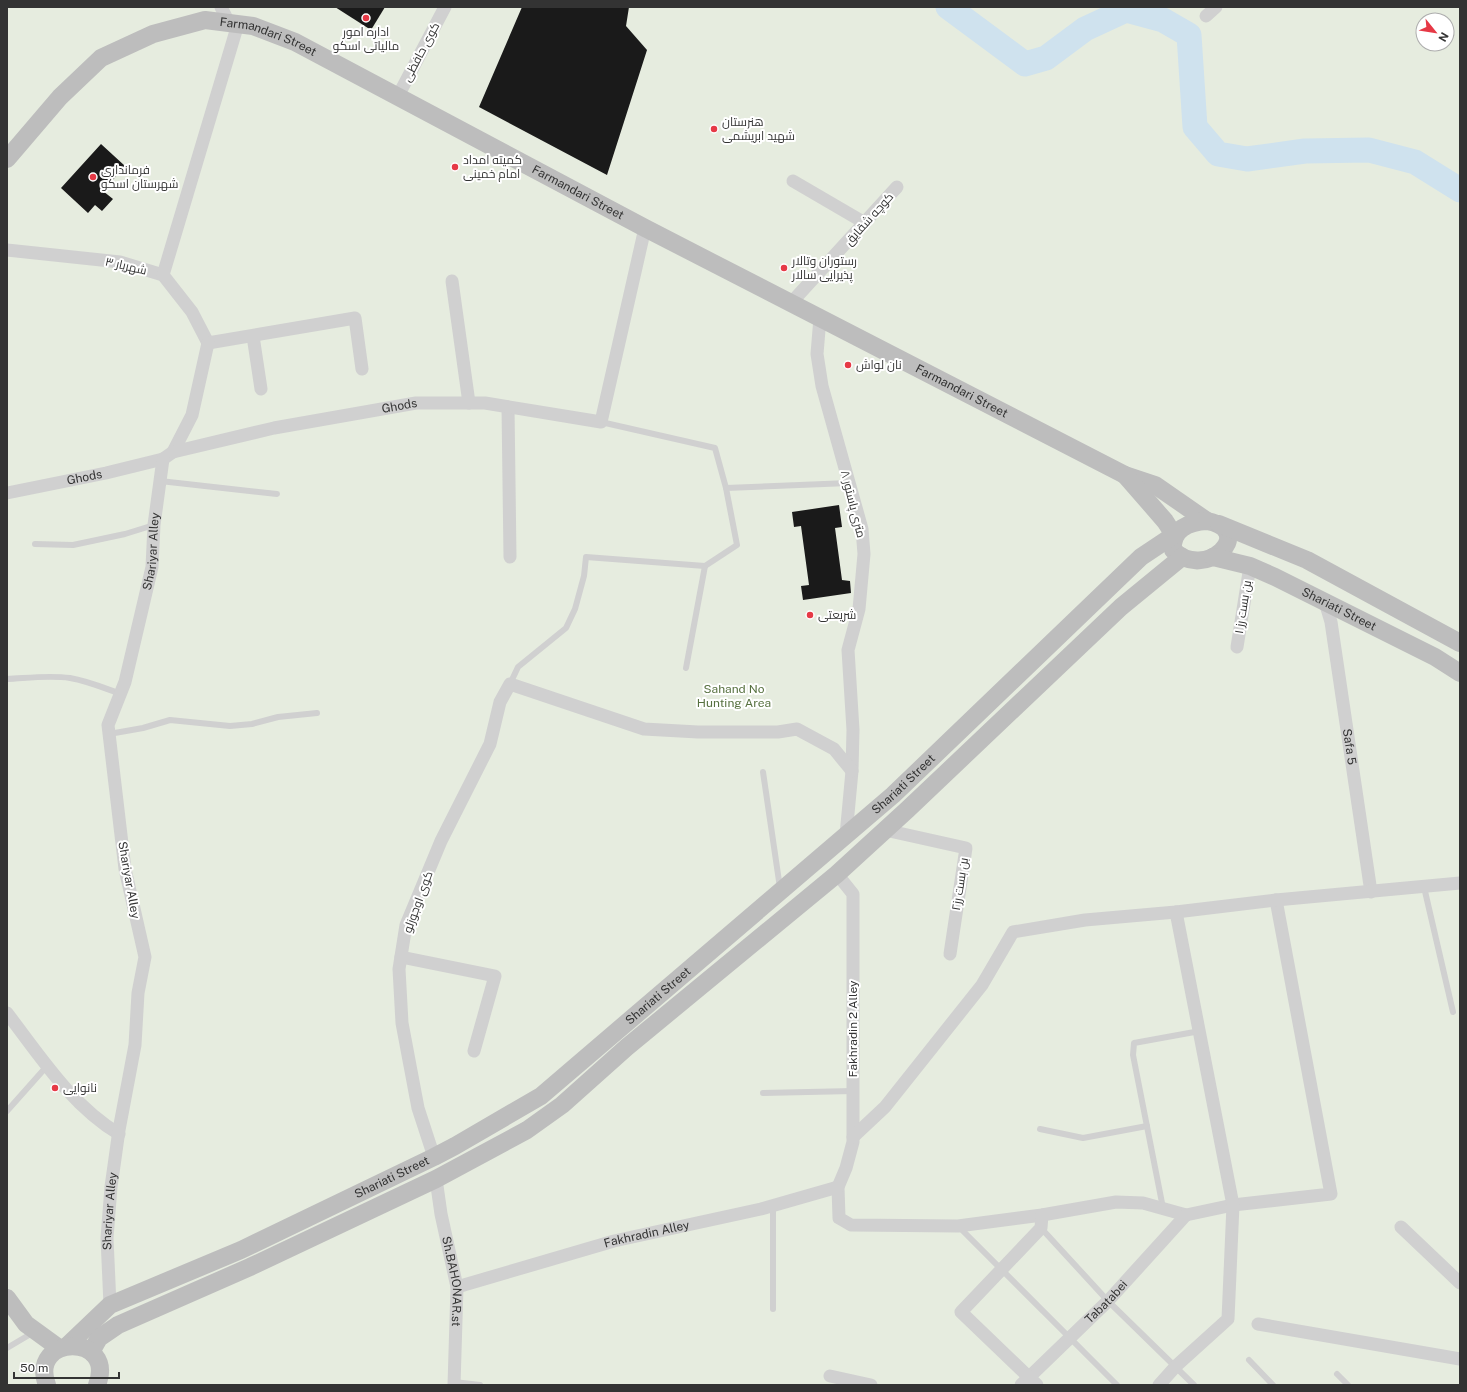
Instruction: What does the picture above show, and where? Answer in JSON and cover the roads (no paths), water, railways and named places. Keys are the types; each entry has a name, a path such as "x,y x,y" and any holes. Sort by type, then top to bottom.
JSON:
{"main road":[{"name":"Farmandari Street","path":"7,159 60,97 101,58 153,34 205,20 230,18 295,42 645,228 790,303 1125,475 1154,485 1213,523"},
{"name":"Farmandari Street","path":"1125,475 1165,521 1174,535"},
{"path":"1213,523 1226,531 1228,537 1227,544 1219,554 1213,558 1196,559 1182,557 1173,550 1172,542 1174,535 1186,525 1213,523 1307,560 1453,639 1435,657"},
{"name":"Shariati Street","path":"47,1385 44,1370 47,1361 52,1354 63,1347 110,1305 241,1250 434,1157 541,1096 893,795 1141,557 1174,535"},
{"name":"Shariati Street","path":"91,1352 99,1338 118,1325 250,1267 436,1179 527,1130 556,1109 627,1047 837,874 1121,607 1182,557"},
{"name":"Shariati Street","path":"1213,558 1250,566 1275,577 1435,657 1460,673"},
{"path":"1106,591 1121,607"},
{"path":"687,971 700,988"},
{"path":"7,1298 26,1324 35,1332 63,1347 80,1346 91,1352 97,1359 100,1368 98,1385"}],"street":[{"name":"کوی حافظی","path":"398,96 445,7"},
{"path":"1206,16 1216,7"},
{"path":"163,275 230,18"},
{"path":"793,181 865,223"},
{"name":"کوچه شقایق","path":"790,303 897,187"},
{"path":"601,422 645,228"},
{"name":"شهریار ۳","path":"7,250 120,262 163,275 192,312 208,343"},
{"path":"452,281 469,403"},
{"path":"208,343 355,318 362,369"},
{"name":"۸ متری پاستور","path":"820,318 817,354 822,386 862,530 864,554 859,609 848,650 853,730 852,771 846,835"},
{"path":"253,336 261,389"},
{"name":"Shariyar Alley","path":"110,1305 107,1238 119,1134 135,1045 138,993 145,957 125,869 108,724 121,694 134,647 152,567 154,525 160,481 168,455 192,415 208,343"},
{"name":"Ghods","path":"7,493 106,473 168,455 274,428 416,403 485,403 601,422"},
{"path":"508,407 510,557"},
{"name":"بن بست رز ۱","path":"1237,647 1250,566"},
{"name":"Safa 5","path":"1325,602 1331,622 1371,892"},
{"path":"510,684 644,729 698,732 778,732 797,729 834,749 852,771"},
{"name":"کوی اوجوزلو","path":"434,1157 418,1108 402,1023 400,969 406,925 441,841 490,744 500,702 510,684"},
{"name":"بن بست رز۲","path":"885,830 966,848 950,954"},
{"name":"Fakhradin 2 Alley","path":"837,874 852,894 852,1137 846,1168 838,1187"},
{"path":"852,1137 885,1107 982,985 1013,932 1085,920 1176,912 1276,900 1424,887 1460,882"},
{"path":"838,1187 839,1218 851,1225 958,1226 1041,1222 1116,1202 1143,1203 1186,1215 1233,1205 1331,1194 1276,900"},
{"path":"1159,1385 1176,1366 1228,1319 1233,1205 1176,912"},
{"path":"402,957 495,976 474,1051"},
{"path":"7,1013 47,1066 89,1113 119,1134"},
{"name":"Sh.BAHONAR.st","path":"436,1179 441,1214 452,1256 457,1287 454,1383"},
{"name":"Fakhradin Alley","path":"457,1287 614,1241 773,1206 838,1187"},
{"name":"Tabatabei","path":"1029,1382 1108,1301 1186,1215"},
{"path":"1029,1382 961,1312 1001,1271 1041,1222"},
{"path":"1401,1227 1460,1283"},
{"path":"1258,1324 1460,1359"},
{"path":"830,1376 871,1385"}],"lane":[{"path":"510,684 518,666 566,628 577,602 584,576 586,557 705,566 737,545 726,488 715,448 601,422"},
{"path":"160,481 277,494"},
{"path":"726,488 849,483"},
{"path":"35,544 73,545 125,534 154,525"},
{"path":"686,668 705,566"},
{"path":"7,680 45,677 69,678 91,683 121,694"},
{"path":"109,734 143,728 170,720 230,726 252,724 278,717 317,713"},
{"path":"763,772 781,891"},
{"path":"1424,887 1453,1012"},
{"path":"1163,1208 1133,1055 1134,1043 1200,1031"},
{"path":"7,1111 47,1066"},
{"path":"763,1093 852,1091"},
{"path":"1040,1129 1083,1138 1147,1126"},
{"path":"773,1206 773,1309"},
{"path":"1041,1222 1108,1301 1194,1385"},
{"path":"958,1226 1001,1271 1117,1385"},
{"path":"7,1348 35,1332"},
{"path":"1249,1360 1273,1385"},
{"path":"1337,1374 1348,1385"},
{"path":"454,1383 480,1385"}],"waterway":[{"path":"948,7 1025,64 1046,58 1085,29 1126,10 1163,20 1189,35 1195,127 1218,154 1247,159 1305,151 1369,150 1415,162 1460,190"}],"place":[{"name":"اداره امور مالیاتی اسکو","path":"366,18"},
{"name":"هنرستان شهید ابریشمی","path":"714,129"},
{"name":"کمیته امداد امام خمینی","path":"455,167"},
{"name":"فرمانداری شهرستان اسکو","path":"93,177"},
{"name":"رستوران وتالار پذیرایی سالار","path":"784,268"},
{"name":"نان لواش","path":"848,365"},
{"name":"شریعتی","path":"810,615"},
{"name":"نانوایی","path":"55,1088"}],"park label":[{"name":"Sahand No Hunting Area","path":"734,696"}]}
